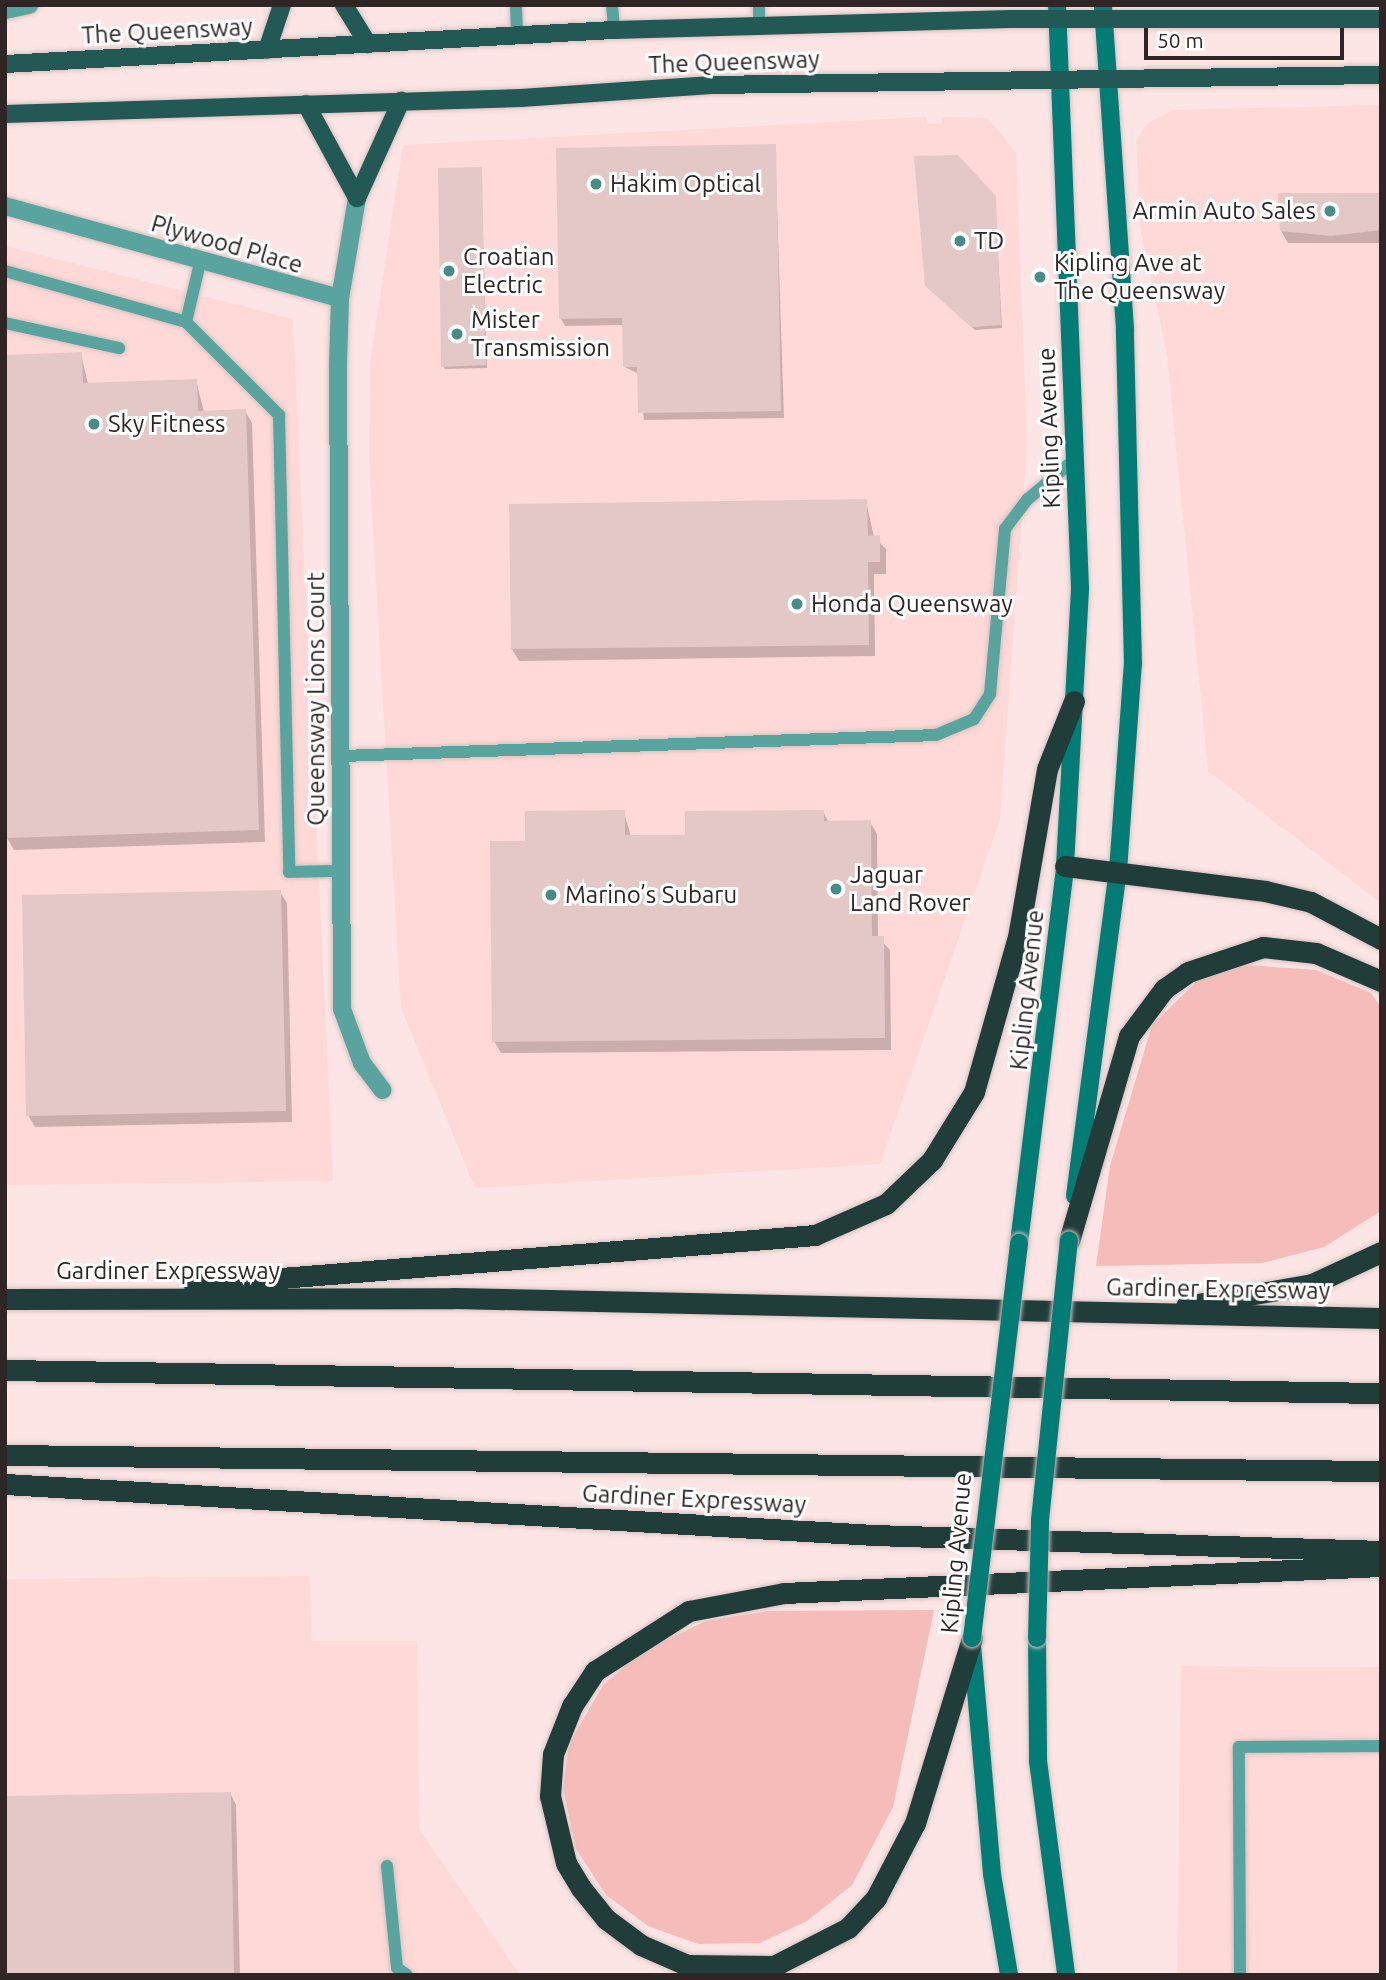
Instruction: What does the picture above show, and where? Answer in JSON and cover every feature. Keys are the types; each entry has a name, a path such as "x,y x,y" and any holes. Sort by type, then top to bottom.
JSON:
{"highway":[{"path":"86,1297 802,1236 849,1224 886,1205 932,1160 974,1092 1018,937 1047,769 1074,701"},
{"path":"1065,866 1118,871 1311,902 1381,939"},
{"path":"1069,1241 1129,1036 1164,989 1197,969 1263,947 1316,953 1381,981"},
{"path":"1137,1314 1312,1284 1381,1252"},
{"name":"Gardiner Expressway","path":"5,1298 86,1297 1381,1318"},
{"path":"5,1370 1381,1393"},
{"name":"Gardiner Expressway","path":"5,1455 1381,1471"},
{"name":"Gardiner Expressway","path":"5,1484 873,1535 1381,1550"},
{"path":"972,1638 915,1823 876,1898 848,1928 774,1966 687,1965 641,1945 606,1919 581,1888 566,1863 550,1796 553,1754 567,1718 595,1671 689,1611 784,1593 1381,1566"}],"main road":[{"path":"267,50 282,5"},
{"path":"344,5 368,44"},
{"name":"The Queensway","path":"5,64 517,34 1057,12 1381,19"},
{"name":"Kipling Avenue","path":"1009,1975 991,1862 972,1638 1065,866 1080,588 1057,12"},
{"path":"1066,1975 1038,1761 1040,1520 1069,1241 1118,871 1133,664 1125,329 1104,13"},
{"name":"The Queensway","path":"5,114 401,101 712,85 1381,75"},
{"path":"357,198 401,101"},
{"path":"306,104 357,198"}],"street":[{"path":"5,10 29,5"},
{"path":"340,298 357,198"},
{"name":"Plywood Place","path":"5,206 200,263 340,298"},
{"name":"Queensway Lions Court","path":"340,298 342,1009 362,1063 382,1090"}],"lane":[{"path":"516,5 517,34"},
{"path":"612,5 614,30"},
{"path":"759,5 759,26"},
{"path":"186,323 200,263"},
{"path":"5,271 186,323 279,415 289,872 342,871"},
{"path":"5,323 119,348"},
{"path":"342,756 936,735 974,719 990,694 1005,529 1028,499 1074,460"},
{"path":"1240,1975 1239,1747 1381,1746"},
{"path":"387,1866 397,1968 407,1975"}],"shaded area":[{"path":"1381,105 1381,903 1208,771 1167,354 1140,226 1136,140 1148,123 1172,110"},
{"path":"926,117 927,124 942,124 942,117 988,118 1016,153 1027,443 1000,819 880,1164 475,1188 401,1008 369,462 370,364 403,145"},
{"path":"5,246 293,319 333,1181 5,1185"},
{"path":"1247,965 1316,970 1371,993 1381,1007 1381,1211 1324,1247 1262,1263 1096,1266 1110,1166 1152,1025 1198,980"},
{"path":"310,1576 311,1641 417,1641 419,1829 520,1975 5,1975 5,1579"},
{"path":"934,1610 893,1807 852,1885 807,1921 760,1943 698,1944 648,1926 606,1895 576,1849 563,1789 569,1744 603,1685 643,1651 706,1621 767,1611"},
{"path":"1181,1666 1381,1667 1381,1975 1177,1975"}],"building":[{"path":"776,144 781,411 638,413 637,367 623,367 622,318 559,319 556,148"},
{"name":"TD","path":"958,155 996,196 1001,325 972,327 925,286 914,156"},
{"path":"482,167 486,365 441,367 438,168"},
{"name":"Armin Auto Sales","path":"1278,193 1381,193 1381,230 1331,236 1280,231"},
{"path":"82,352 83,383 197,379 198,411 246,409 259,830 6,838 5,355"},
{"path":"867,499 868,536 880,535 880,562 868,562 869,645 511,649 509,504"},
{"path":"625,810 625,835 685,835 685,811 824,810 824,821 871,820 872,936 884,936 885,1038 492,1042 490,841 525,841 525,811"},
{"path":"281,890 286,1111 26,1116 22,895"},
{"path":"231,1792 234,1975 5,1975 5,1796"}],"place":[{"name":"Hakim Optical","path":"596,184"},
{"name":"Armin Auto Sales","path":"1330,211"},
{"name":"TD","path":"960,241"},
{"name":"Croatian Electric","path":"449,271"},
{"name":"Kipling Ave at The Queensway","path":"1040,277"},
{"name":"Mister Transmission","path":"457,334"},
{"name":"Sky Fitness","path":"94,424"},
{"name":"Honda Queensway","path":"797,604"},
{"name":"Jaguar Land Rover","path":"836,889"},
{"name":"Marino’s Subaru","path":"551,895"}]}
